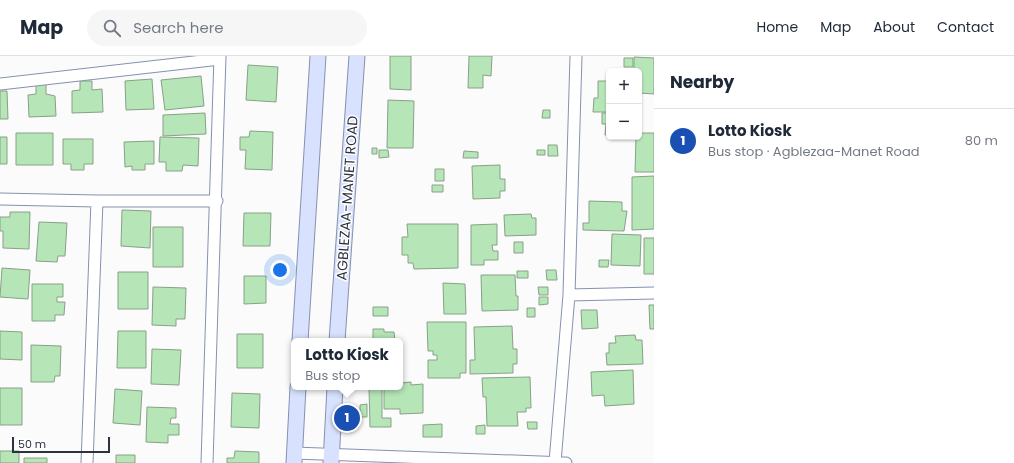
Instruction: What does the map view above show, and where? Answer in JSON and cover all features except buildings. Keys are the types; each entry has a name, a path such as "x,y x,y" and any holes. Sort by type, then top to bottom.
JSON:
{"main road":[{"path":"300,338 318,56"},
{"name":"AGBLEZAA-MANET ROAD","path":"337,338 357,56"},
{"path":"294,458 298,390"},
{"path":"331,459 335,390"}],"street":[{"path":"294,458 561,463 569,295 576,56"},
{"path":"0,84 220,57 217,200 208,463"},
{"path":"0,199 97,201 217,200"},
{"path":"87,463 97,201"},
{"path":"569,295 654,293"}],"place":[{"name":"Lotto Kiosk","path":"347,418"}]}
